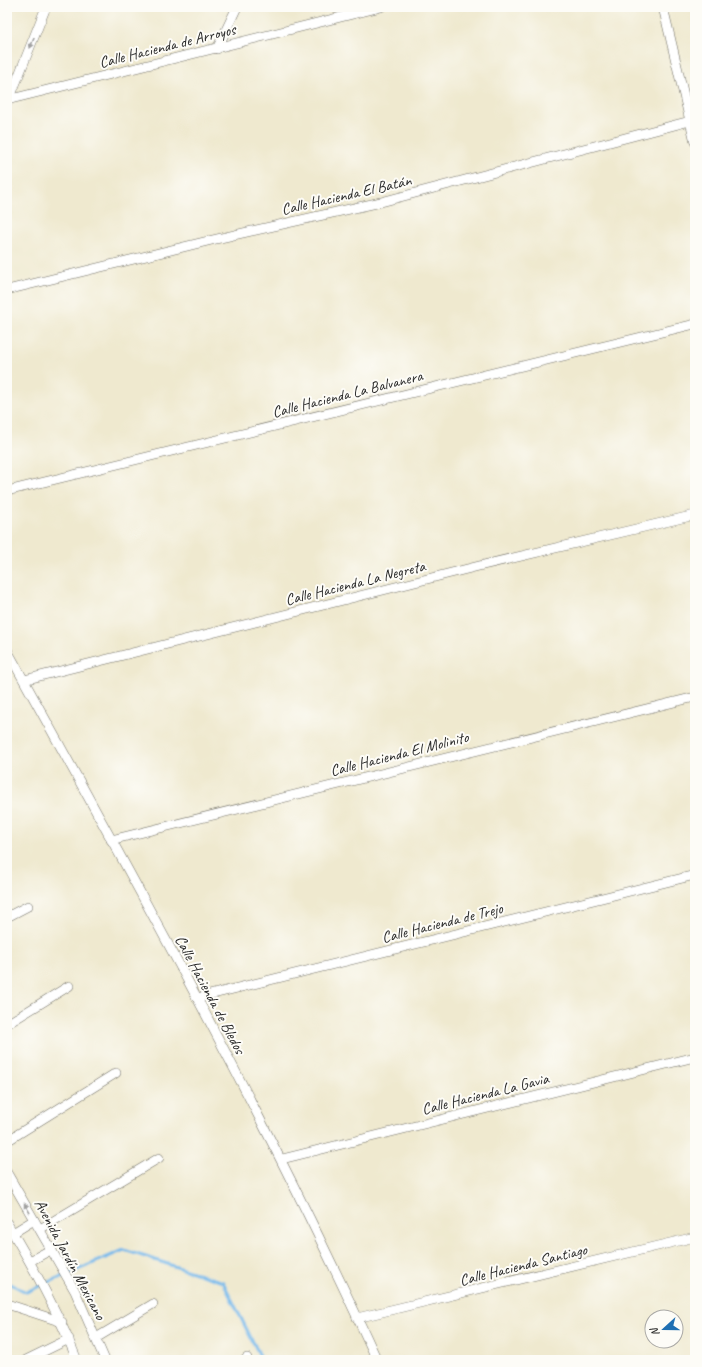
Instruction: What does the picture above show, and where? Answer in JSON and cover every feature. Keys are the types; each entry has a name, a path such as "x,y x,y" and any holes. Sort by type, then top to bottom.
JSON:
{"street":[{"path":"8,100 46,7"},
{"path":"217,48 237,7"},
{"name":"Calle Hacienda de Arroyos","path":"8,100 381,7"},
{"path":"662,7 695,142"},
{"name":"Calle Hacienda El Batán","path":"7,290 212,240 381,202 690,121"},
{"name":"Calle Hacienda La Balvanera","path":"7,491 695,324"},
{"name":"Calle Hacienda La Negreta","path":"24,680 479,566 695,515"},
{"name":"Calle Hacienda de Bledos","path":"7,650 282,1159 377,1360"},
{"name":"Calle Hacienda El Molinito","path":"110,840 695,697"},
{"name":"Calle Hacienda de Trejo","path":"196,998 695,875"},
{"path":"7,917 28,906"},
{"path":"7,1024 69,986"},
{"name":"Calle Hacienda La Gavia","path":"282,1159 695,1057"},
{"path":"7,1141 116,1073"},
{"path":"40,1229 159,1158"},
{"name":"Avenida Jardín Mexicano","path":"7,1173 75,1291 105,1360"},
{"path":"13,1233 34,1220"},
{"path":"7,1223 53,1303 77,1360"},
{"name":"Calle Hacienda Santiago","path":"358,1318 695,1237"},
{"path":"30,1261 52,1249"},
{"path":"7,1304 62,1322"},
{"path":"96,1338 153,1304"},
{"path":"26,1360 69,1339"}],"waterway":[{"path":"7,1282 26,1292 124,1250 223,1282 262,1360"}]}
